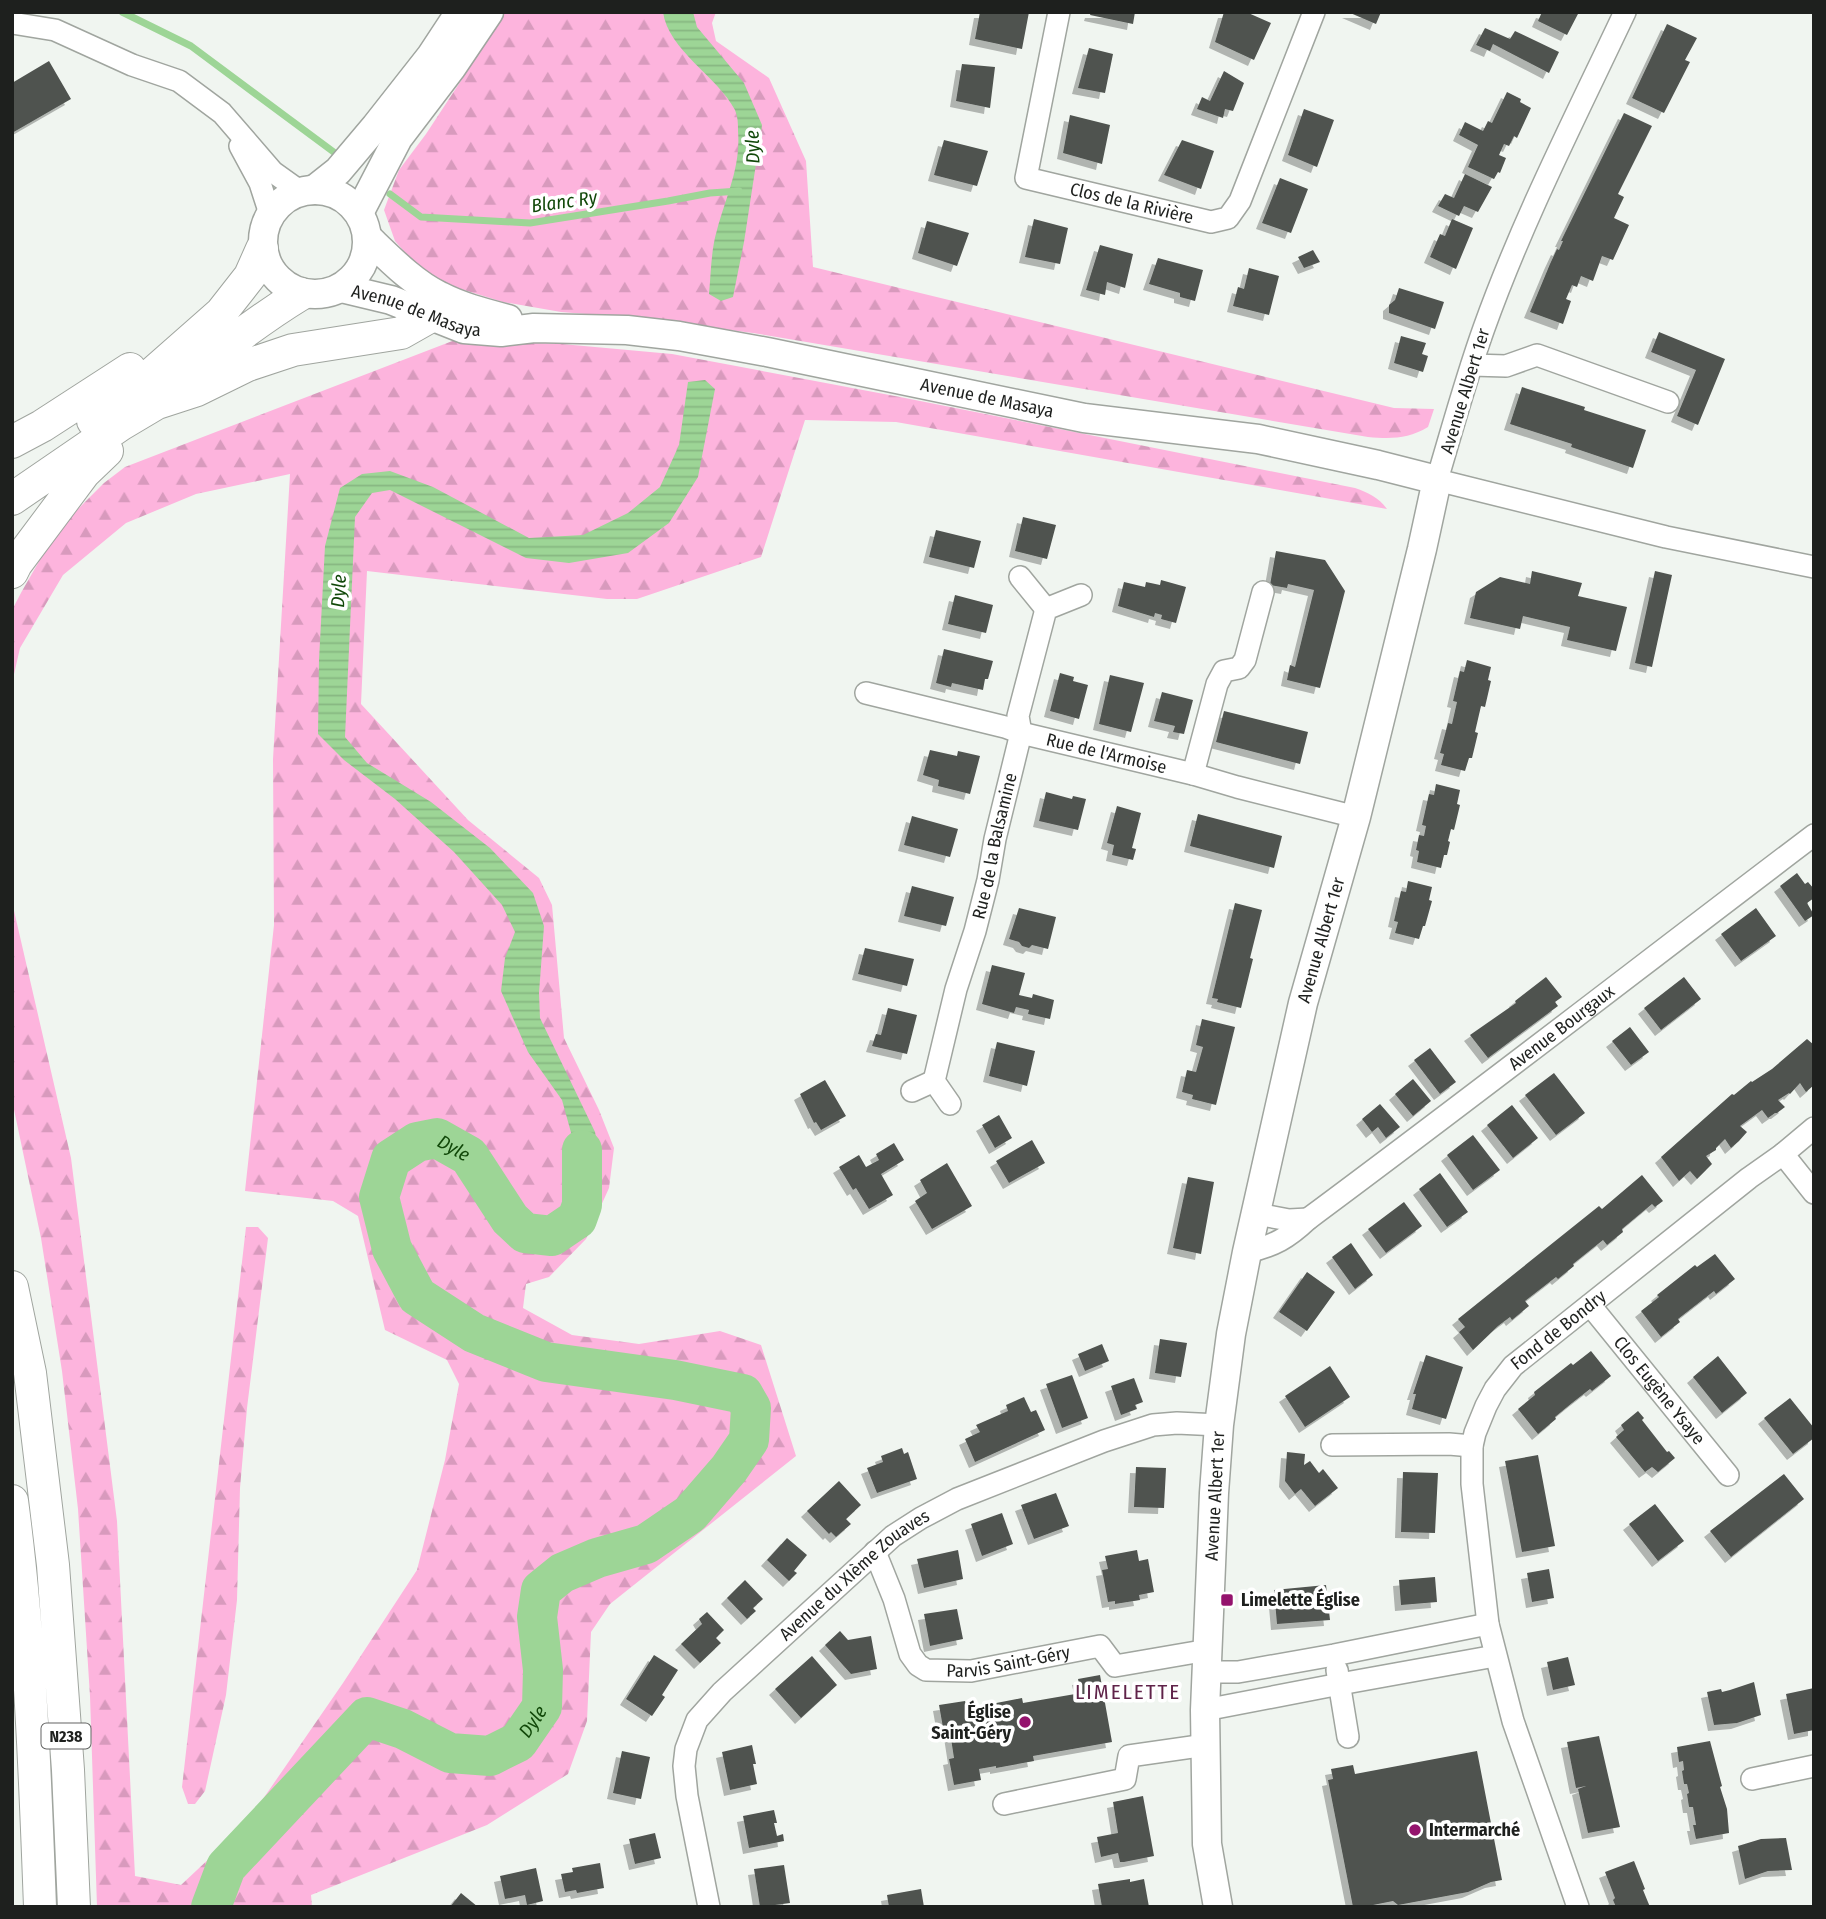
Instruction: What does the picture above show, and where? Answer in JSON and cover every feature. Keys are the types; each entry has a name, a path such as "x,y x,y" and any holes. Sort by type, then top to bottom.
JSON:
{"highway":[{"path":"12,473 74,436 129,394 221,313 250,276 262,249"},
{"path":"13,567 84,473 157,403 210,358 300,293"},
{"path":"12,499 157,403 197,390 248,365 293,350 401,333 431,316"},
{"path":"12,442 42,426 144,360 177,352"},
{"name":"N238","path":"12,1287 30,1373 53,1565 68,1770 74,1907"},
{"name":"N238","path":"12,1501 35,1770 40,1907"}],"main road":[{"path":"307,191 331,192 346,200 363,225 367,253 362,267 353,279 341,288 321,295 300,293 282,284 269,269 262,249 263,231 270,214 283,200 307,191 338,171 431,56 460,12"},
{"path":"363,225 398,138 452,67 489,12"},
{"name":"Avenue de Masaya","path":"363,225 412,276 438,296 469,309 534,328"},
{"name":"Avenue de Masaya","path":"341,288 391,300 464,329 501,332 534,328 627,330 679,335 1084,418 1258,439 1437,480"},
{"name":"Avenue Albert 1er","path":"1217,1907 1207,1844 1205,1710 1214,1493 1219,1425 1231,1334 1303,1003 1356,817 1437,480"}],"street":[{"name":"Clos de la Rivière","path":"1059,12 1026,178 1211,222 1228,218 1240,201 1314,12"},
{"name":"Avenue Albert 1er","path":"1437,480 1484,328 1514,251 1625,12"},
{"path":"12,23 55,30 132,65 179,80 222,113 273,172 307,191"},
{"path":"222,113 260,183 270,214"},
{"path":"1472,365 1506,366 1537,355 1668,402"},
{"path":"1437,480 1665,537 1814,567"},
{"path":"1020,577 1046,609 1081,595"},
{"path":"1192,774 1217,684 1224,671 1239,668 1245,660 1262,592"},
{"name":"Rue de la Balsamine","path":"934,1081 956,989 985,892 1021,733 1018,716 1046,609"},
{"name":"Rue de l'Armoise","path":"866,693 1356,817"},
{"name":"Avenue Bourgaux","path":"1247,1252 1267,1248 1293,1233 1814,835"},
{"path":"912,1091 934,1081 950,1104"},
{"name":"Fond de Bondry","path":"1578,1907 1513,1721 1488,1624 1472,1484 1472,1446 1475,1433 1490,1397 1513,1366 1814,1128"},
{"path":"1783,1154 1814,1193"},
{"path":"1256,1214 1289,1220 1308,1219"},
{"name":"Clos Eugène Ysaye","path":"1590,1305 1728,1475"},
{"name":"Avenue du XIème Zouaves","path":"702,1905 685,1780 686,1749 697,1720 722,1692 893,1536 957,1499 1104,1441 1153,1425 1219,1425"},
{"path":"1332,1445 1472,1446"},
{"name":"Parvis Saint-Géry","path":"875,1552 894,1600 909,1654 926,1670 971,1671 1100,1646 1115,1666 1207,1661"},
{"path":"1207,1661 1238,1672 1488,1624"},
{"path":"1334,1655 1349,1737"},
{"path":"1205,1710 1495,1656"},
{"path":"1004,1804 1125,1779 1129,1756 1206,1745"},
{"path":"1752,1779 1814,1766"}],"green space":[{"path":"501,12 716,12 712,23 716,41 769,78 806,161 813,267 1394,408 1434,409 1428,427 1399,437 1368,437 753,333 636,318 561,312 503,302 451,286 416,265 395,241 384,210 399,170 468,70"},
{"path":"455,340 562,344 672,354 1355,488 1373,496 1387,509 896,422 805,420 761,557 637,599 607,599 367,571 361,704 468,820 539,878 552,905 564,1038 614,1148 609,1188 586,1239 549,1277 526,1284 523,1308 572,1335 639,1344 720,1331 761,1345 796,1456 610,1604 591,1632 587,1721 568,1774 487,1825 311,1895 312,1907 97,1907 90,1696 78,1509 62,1371 41,1238 12,1100 12,902 71,1158 117,1521 135,1876 181,1885 245,1825 343,1683 417,1570 445,1460 459,1384 447,1360 385,1330 358,1216 333,1201 245,1191 274,925 273,759 290,474 196,494 126,523 63,575 20,648 12,683 12,610 45,551 68,519 104,483 125,467"},
{"path":"246,1227 258,1227 268,1238 240,1488 237,1600 226,1695 205,1791 195,1804 188,1804 182,1787"}],"water":[{"name":"Dyle","path":"663,12 693,12 697,27 744,83 762,125 733,297 721,301 709,294 715,238 737,157 737,118 727,98 674,39"},
{"path":"705,380 715,389 698,477 669,523 628,553 569,563 526,558 390,490 372,493 355,517 345,737 367,763 431,802 490,848 533,893 544,926 540,1018 595,1132 602,1169 592,1203 582,1205 573,1199 575,1147 562,1100 528,1052 501,991 505,958 515,932 502,905 454,852 395,799 344,760 318,734 325,546 340,488 362,474 390,471 433,487 529,538 583,535 628,513 660,487 679,445 688,382"}],"building":[{"path":"980,12 1029,12 1022,49 975,39"},
{"path":"1091,12 1135,12 1133,24 1090,15"},
{"path":"1224,12 1246,12 1271,23 1254,60 1215,42"},
{"path":"1348,12 1381,12 1376,24"},
{"path":"1542,12 1579,12 1567,35 1538,21"},
{"path":"1667,24 1697,38 1685,60 1690,62 1664,113 1632,98"},
{"path":"1485,28 1510,39 1515,31 1559,52 1549,73 1493,44 1490,51 1476,45"},
{"path":"1089,48 1113,54 1105,93 1078,88"},
{"path":"49,61 71,99 12,133 12,83"},
{"path":"962,64 995,67 990,108 956,101"},
{"path":"1224,71 1244,83 1233,111 1225,109 1223,118 1197,109 1202,97 1210,101"},
{"path":"1507,92 1531,108 1517,138 1514,136 1509,146 1504,144 1499,155 1506,158 1500,173 1498,172 1494,179 1468,167 1478,145 1459,135 1465,122 1483,131 1488,121 1492,123"},
{"path":"1304,109 1334,120 1317,167 1288,155"},
{"path":"1624,113 1652,126 1618,194 1624,197 1614,218 1629,225 1613,260 1602,256 1593,281 1581,276 1577,287 1572,285 1566,299 1571,301 1563,324 1530,312 1557,249 1559,250"},
{"path":"1070,115 1110,125 1102,164 1063,153"},
{"path":"944,140 988,151 977,186 934,175"},
{"path":"1182,140 1214,151 1201,189 1164,175"},
{"path":"1465,174 1492,187 1478,212 1464,206 1459,216 1438,206 1445,194 1454,198"},
{"path":"1280,178 1308,189 1291,233 1262,223"},
{"path":"1034,219 1068,228 1060,264 1025,257"},
{"path":"1452,219 1473,228 1456,269 1430,257 1440,234 1445,236"},
{"path":"927,221 969,233 957,266 918,253"},
{"path":"1100,245 1133,254 1125,288 1107,282 1105,295 1086,290"},
{"path":"1313,250 1320,262 1304,268 1298,257"},
{"path":"1158,258 1203,270 1195,301 1180,297 1180,293 1149,284"},
{"path":"1249,268 1279,276 1269,315 1233,306 1238,287 1244,289"},
{"path":"1399,288 1444,302 1435,329 1389,313 1389,305 1395,300"},
{"path":"1659,332 1725,359 1698,425 1677,416 1696,370 1651,352"},
{"path":"1401,336 1426,343 1422,354 1428,356 1423,372 1394,363"},
{"path":"1522,387 1646,430 1633,468 1510,424"},
{"path":"1023,517 1056,525 1047,559 1015,551"},
{"path":"936,530 981,541 974,568 929,557"},
{"path":"1276,551 1325,560 1345,591 1320,688 1287,680 1290,665 1295,667 1314,590 1288,584 1287,588 1270,585"},
{"path":"1532,571 1582,583 1578,596 1627,607 1616,651 1567,640 1570,627 1523,616 1520,629 1470,618 1476,592 1500,577 1530,584"},
{"path":"1655,571 1672,575 1652,667 1635,663"},
{"path":"1161,580 1186,587 1176,623 1161,619 1162,615 1155,613 1154,617 1118,606 1124,582 1145,587 1146,582 1160,585"},
{"path":"955,595 993,605 986,633 948,624"},
{"path":"944,649 993,661 983,690 952,683 951,687 936,683"},
{"path":"1467,660 1491,667 1488,680 1491,681 1485,707 1481,706 1472,758 1469,758 1465,771 1441,765 1444,754 1440,753 1448,723 1452,724 1457,702 1453,701 1460,671 1464,672"},
{"path":"1060,673 1074,677 1073,681 1088,685 1079,719 1050,711"},
{"path":"1110,675 1144,683 1131,732 1099,724"},
{"path":"1162,692 1193,700 1184,734 1173,732 1175,726 1154,721"},
{"path":"1224,711 1308,732 1300,764 1216,742"},
{"path":"930,750 957,756 958,751 980,756 970,794 938,786 939,780 923,775"},
{"path":"1436,784 1460,790 1457,804 1460,805 1454,830 1451,829 1447,855 1444,855 1441,868 1417,862 1419,851 1416,850 1419,835 1424,836 1426,826 1422,825 1429,794 1434,795"},
{"path":"1046,792 1072,799 1073,796 1086,799 1078,830 1039,821"},
{"path":"1117,806 1141,813 1132,848 1136,849 1133,860 1112,855 1114,845 1107,843"},
{"path":"1198,814 1282,836 1274,868 1190,846"},
{"path":"912,816 958,829 950,857 904,845"},
{"path":"1797,873 1805,884 1808,882 1814,889 1814,898 1807,903 1814,915 1805,921 1780,886"},
{"path":"1408,881 1432,887 1429,900 1432,901 1419,939 1395,933 1398,922 1394,921 1401,891 1406,892"},
{"path":"912,886 954,897 946,926 904,916"},
{"path":"1235,903 1262,910 1241,1008 1217,1002 1218,999 1212,998"},
{"path":"1019,908 1056,917 1048,949 1032,945 1029,948 1009,939"},
{"path":"1756,908 1776,936 1741,961 1721,934"},
{"path":"865,948 914,959 907,986 858,974"},
{"path":"992,965 1025,973 1019,995 1032,998 1033,994 1054,1000 1050,1019 1028,1014 1029,1010 1016,1007 1014,1013 982,1004"},
{"path":"1546,977 1562,997 1555,1002 1558,1006 1488,1058 1470,1035 1516,1003 1515,1001"},
{"path":"1684,977 1701,999 1661,1030 1644,1008"},
{"path":"888,1008 917,1015 907,1054 872,1046 876,1034 881,1035"},
{"path":"1202,1019 1235,1027 1216,1105 1192,1099 1193,1095 1182,1092 1187,1070 1196,1072 1203,1047 1196,1045"},
{"path":"1630,1027 1649,1052 1631,1065 1612,1041"},
{"path":"1807,1039 1814,1045 1814,1085 1806,1092 1800,1083 1790,1094 1778,1100 1785,1107 1768,1118 1762,1110 1740,1126 1747,1132 1731,1148 1725,1139 1716,1150 1706,1156 1712,1164 1697,1179 1690,1171 1679,1181 1661,1157 1732,1094 1772,1069"},
{"path":"997,1042 1035,1051 1027,1086 989,1076"},
{"path":"1430,1048 1456,1082 1440,1094 1414,1060"},
{"path":"1554,1073 1585,1113 1556,1135 1525,1095"},
{"path":"1413,1079 1431,1101 1413,1116 1395,1094"},
{"path":"825,1080 846,1116 821,1130 816,1122 814,1123 800,1094"},
{"path":"1380,1104 1400,1127 1386,1138 1378,1127 1372,1132 1362,1119"},
{"path":"1512,1105 1538,1138 1513,1158 1487,1125"},
{"path":"999,1115 1012,1138 995,1148 982,1125"},
{"path":"1473,1135 1500,1170 1473,1190 1447,1155"},
{"path":"1032,1140 1045,1163 1009,1183 996,1161"},
{"path":"894,1143 904,1160 881,1174 893,1195 869,1209 839,1167 859,1155 866,1167 879,1160 876,1154"},
{"path":"947,1163 972,1206 932,1229 915,1201 927,1193 920,1180"},
{"path":"1440,1173 1468,1212 1447,1227 1419,1189"},
{"path":"1642,1175 1663,1201 1655,1207 1652,1204 1607,1245 1603,1240 1558,1279 1556,1277 1525,1301 1529,1306 1512,1320 1510,1317 1498,1326 1473,1350 1459,1332 1465,1327 1458,1319 1599,1206 1602,1209"},
{"path":"1188,1177 1214,1182 1201,1254 1173,1248"},
{"path":"1404,1202 1422,1226 1386,1253 1368,1229"},
{"path":"1351,1243 1373,1275 1355,1289 1332,1257"},
{"path":"1715,1254 1735,1279 1716,1294 1714,1291 1678,1319 1680,1322 1661,1337 1641,1311 1695,1265 1697,1267"},
{"path":"1307,1272 1335,1292 1307,1331 1279,1312"},
{"path":"1160,1339 1187,1343 1181,1377 1155,1373"},
{"path":"1102,1344 1109,1361 1085,1371 1078,1354"},
{"path":"1591,1351 1611,1376 1572,1403 1538,1434 1518,1409 1535,1395 1534,1392"},
{"path":"1426,1355 1463,1367 1446,1419 1412,1409 1416,1394 1413,1394"},
{"path":"1718,1356 1747,1393 1722,1413 1693,1377"},
{"path":"1330,1366 1350,1397 1305,1427 1285,1396"},
{"path":"1072,1375 1088,1418 1062,1428 1046,1384"},
{"path":"1134,1378 1143,1402 1135,1405 1137,1409 1121,1415 1111,1386"},
{"path":"1024,1397 1031,1412 1036,1410 1045,1430 975,1462 965,1439 980,1432 976,1425 1008,1411 1006,1405"},
{"path":"1790,1398 1814,1428 1814,1438 1793,1454 1764,1418"},
{"path":"1638,1411 1667,1452 1675,1458 1658,1472 1652,1467 1645,1472 1616,1437 1624,1430 1621,1425"},
{"path":"902,1448 904,1454 908,1452 917,1479 877,1493 867,1468 883,1462 881,1456"},
{"path":"1287,1452 1305,1454 1304,1465 1310,1461 1319,1473 1323,1469 1338,1488 1315,1506 1301,1489 1295,1494 1285,1481"},
{"path":"1538,1455 1555,1546 1522,1552 1505,1461"},
{"path":"1136,1467 1166,1468 1164,1508 1134,1507"},
{"path":"1403,1472 1438,1473 1435,1533 1401,1532"},
{"path":"1784,1474 1804,1499 1731,1557 1710,1531"},
{"path":"839,1481 861,1505 846,1519 851,1524 836,1537 831,1532 829,1534 807,1511"},
{"path":"1056,1493 1069,1526 1034,1539 1021,1505"},
{"path":"1655,1504 1684,1541 1658,1561 1629,1524"},
{"path":"1002,1513 1013,1544 982,1556 971,1524"},
{"path":"787,1538 807,1555 789,1581 767,1560"},
{"path":"958,1550 963,1579 924,1588 917,1559"},
{"path":"1137,1550 1139,1561 1148,1559 1154,1592 1139,1595 1140,1600 1115,1604 1115,1601 1108,1602 1102,1570 1108,1569 1105,1556"},
{"path":"1549,1569 1554,1598 1532,1602 1527,1573"},
{"path":"1435,1577 1437,1602 1401,1605 1399,1580"},
{"path":"745,1580 763,1599 753,1608 756,1611 747,1619 727,1598"},
{"path":"1326,1585 1330,1620 1277,1624 1274,1590"},
{"path":"957,1609 963,1639 930,1646 924,1614"},
{"path":"707,1612 724,1630 716,1638 721,1643 700,1663 681,1644 702,1624 699,1619"},
{"path":"840,1631 848,1640 871,1636 877,1669 851,1674 825,1645"},
{"path":"654,1655 678,1670 652,1716 626,1699"},
{"path":"812,1656 837,1685 801,1718 775,1689"},
{"path":"1568,1657 1575,1685 1553,1690 1547,1662"},
{"name":"Église Saint-Géry","path":"1100,1675 1112,1742 1033,1756 1034,1761 979,1769 981,1780 954,1785 949,1759 954,1758 950,1732 944,1733 939,1705 965,1701 968,1712 986,1709 986,1705 1022,1698 1023,1703 1081,1693 1078,1679"},
{"path":"1754,1682 1761,1715 1737,1723 1714,1725 1707,1692 1721,1689 1722,1692"},
{"path":"1814,1688 1814,1730 1794,1734 1786,1694"},
{"path":"1599,1736 1620,1827 1588,1833 1578,1789 1586,1786 1576,1788 1567,1742"},
{"path":"1710,1741 1727,1809 1729,1833 1696,1839 1693,1807 1689,1807 1689,1793 1682,1771 1683,1761 1679,1762 1677,1747"},
{"path":"752,1745 757,1784 730,1790 722,1752"},
{"path":"622,1751 650,1757 641,1799 613,1793"},
{"name":"Intermarché","path":"1477,1751 1502,1880 1468,1892 1398,1905 1393,1901 1353,1907 1328,1780 1333,1779 1331,1769 1353,1765 1355,1774"},
{"path":"1143,1796 1154,1856 1124,1862 1120,1862 1118,1853 1101,1857 1097,1837 1118,1833 1113,1802"},
{"path":"774,1810 777,1836 783,1834 784,1841 749,1848 743,1816"},
{"path":"655,1833 661,1858 635,1864 629,1839"},
{"path":"1786,1838 1792,1870 1768,1871 1745,1879 1738,1846 1761,1839"},
{"path":"1634,1861 1650,1907 1616,1907 1605,1872"},
{"path":"600,1863 604,1888 577,1893 576,1890 565,1892 561,1874 573,1872 572,1868"},
{"path":"784,1865 790,1903 760,1907 754,1869"},
{"path":"536,1868 543,1901 527,1905 525,1895 505,1899 500,1876"},
{"path":"1130,1879 1130,1882 1144,1879 1149,1907 1102,1907 1098,1884"},
{"path":"921,1889 924,1907 889,1907 887,1895"},
{"path":"461,1893 478,1907 450,1907"}],"waterway":[{"name":"Blanc Ry","path":"122,12 191,46 335,153"},
{"name":"Blanc Ry","path":"390,194 421,217 530,223 710,193 739,191"},
{"name":"Dyle","path":"211,1907 226,1867 367,1717 403,1729 450,1753 490,1756 518,1742 542,1707 543,1670 537,1617 541,1590 562,1573 597,1558 646,1544 690,1514 729,1469 749,1440 751,1408 743,1394 675,1380 546,1362 474,1333 417,1296 392,1249 379,1197 391,1159 417,1142 437,1138 469,1156 510,1219 525,1233 552,1236 577,1219 582,1205 582,1150"}],"place":[{"name":"Limelette Église","path":"1227,1600"},
{"name":"Église Saint-Géry","path":"1025,1722"},
{"name":"Intermarché","path":"1415,1830"}],"district":[{"name":"LIMELETTE","path":"1128,1692"}]}
